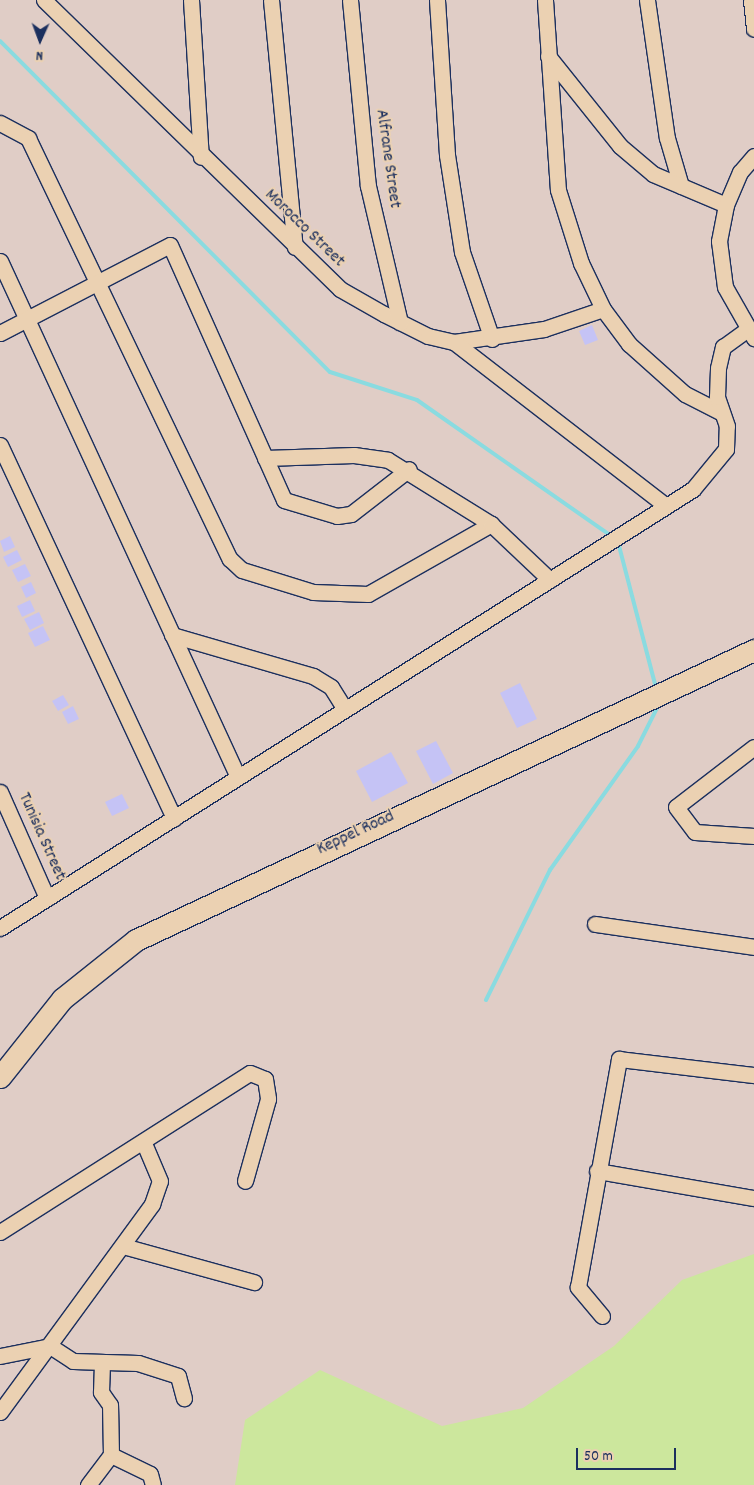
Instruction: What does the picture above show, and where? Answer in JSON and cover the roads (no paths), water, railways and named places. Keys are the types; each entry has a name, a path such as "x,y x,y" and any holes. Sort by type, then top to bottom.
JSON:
{"street":[{"name":"Morocco Street","path":"44,0 202,157 340,289 428,336 454,342 492,339 544,329 603,309"},
{"path":"191,0 202,157"},
{"path":"271,0 295,247"},
{"name":"Alfrane Street","path":"350,0 368,186 400,322"},
{"path":"437,0 447,155 462,252 492,339"},
{"path":"545,0 558,190 581,263 603,309 628,344 685,394 720,412"},
{"path":"647,0 667,138 681,186"},
{"path":"751,0 754,29"},
{"path":"548,56 620,146 652,174 726,205"},
{"path":"0,123 28,138 221,544 242,570 312,592 368,594 491,524"},
{"path":"0,928 693,489 721,457 726,426 720,412 718,368 724,347 750,334 725,287 719,242 726,205 740,172 754,156"},
{"path":"0,333 170,245 284,500 337,516 352,514 409,470"},
{"path":"0,261 238,777"},
{"path":"454,342 666,506"},
{"path":"0,445 174,818"},
{"path":"265,458 354,455 388,460 409,470 491,524 550,580"},
{"path":"172,635 313,676 331,687 345,709"},
{"name":"Keppel Road","path":"0,1077 62,999 136,940 633,705 754,650"},
{"path":"754,747 676,807 695,832 754,836"},
{"name":"Tunisia Street","path":"0,792 47,898"},
{"path":"595,924 754,947"},
{"path":"602,1316 578,1287 597,1171 619,1059 754,1075"},
{"path":"0,1232 250,1073 265,1079 268,1098 244,1182"},
{"path":"0,1412 152,1204 160,1181 143,1141"},
{"path":"597,1171 754,1198"},
{"path":"123,1246 254,1282"},
{"path":"0,1356 50,1346 73,1361 138,1363 178,1376 184,1398"},
{"path":"88,1485 112,1455 110,1405 101,1392 102,1362"},
{"path":"112,1455 150,1474 153,1485"}],"waterway":[{"path":"0,41 330,372 417,400 611,536"},
{"path":"618,542 656,688"},
{"path":"486,1000 550,870 638,746 660,702"}]}
